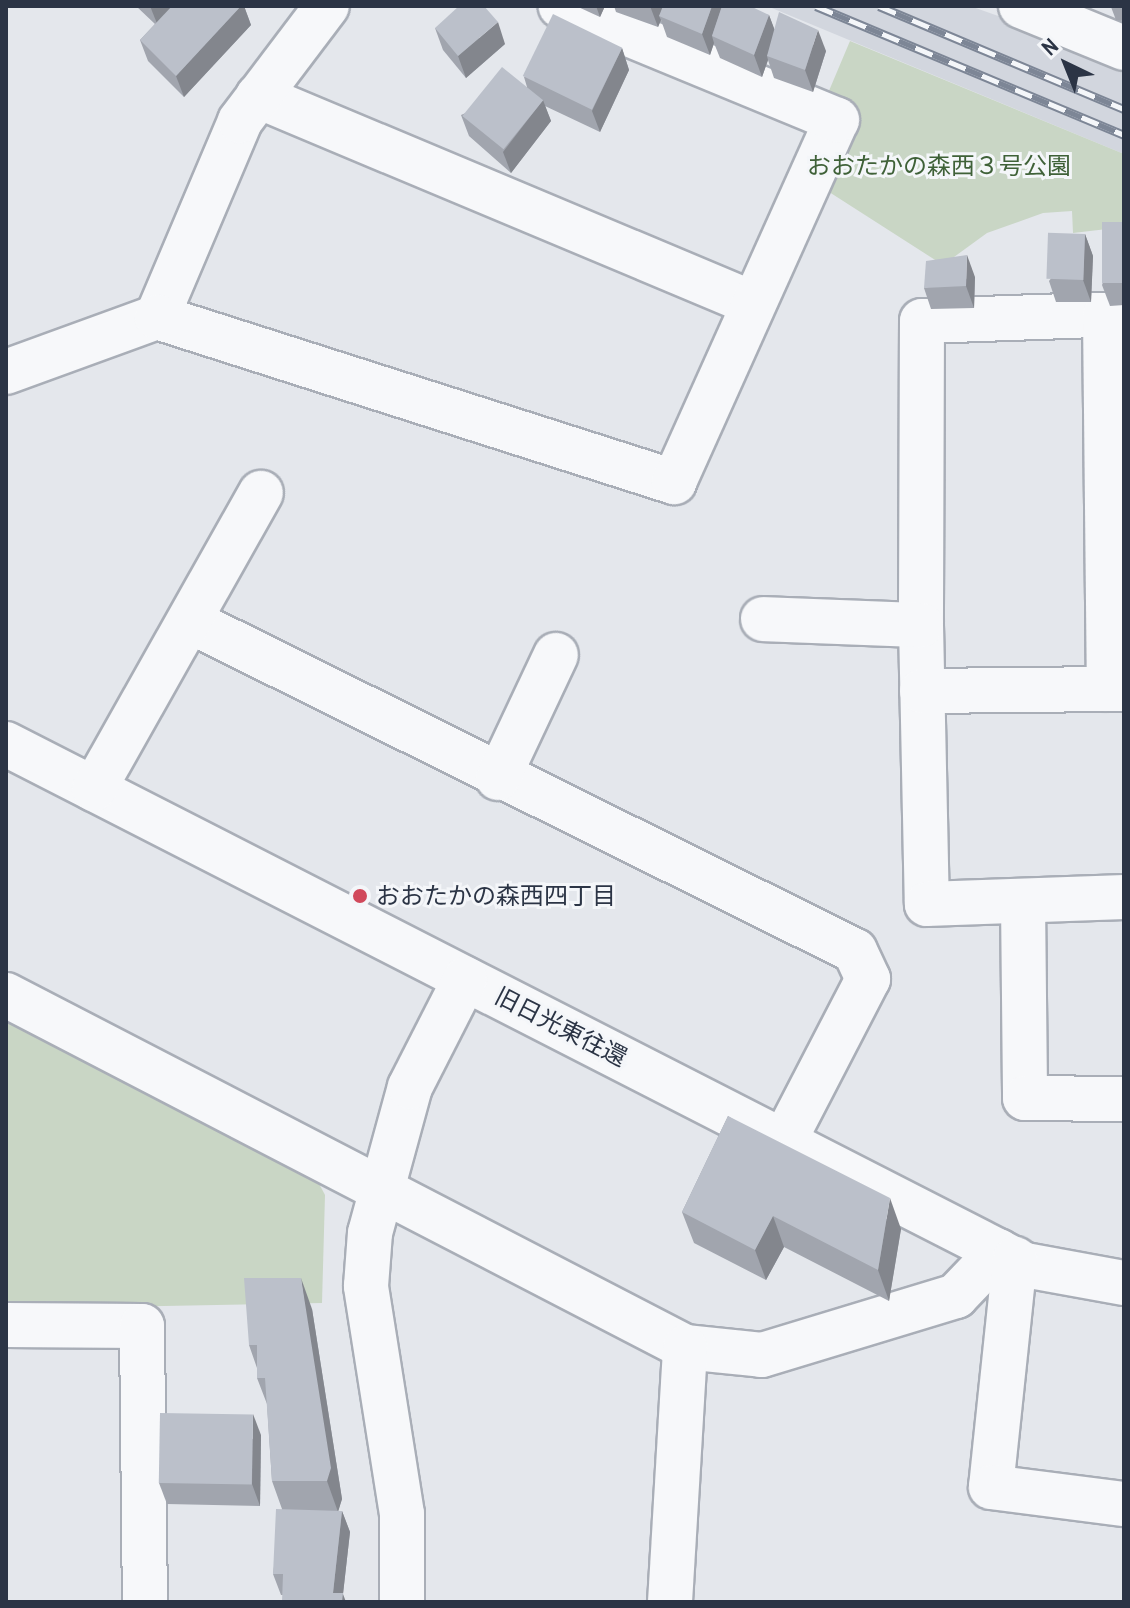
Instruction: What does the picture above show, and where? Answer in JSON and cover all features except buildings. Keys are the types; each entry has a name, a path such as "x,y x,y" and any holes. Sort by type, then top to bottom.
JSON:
{"street":[{"path":"157,317 240,121 327,6"},
{"path":"6,372 157,317 674,482 837,120 561,6"},
{"path":"1021,6 1124,48"},
{"path":"258,96 752,303"},
{"path":"922,691 1116,689 1114,314 922,321 922,691 927,904 1124,897"},
{"path":"94,789 261,493"},
{"path":"763,619 921,625"},
{"path":"190,621 498,778 855,951 868,979 785,1139"},
{"path":"498,778 556,655"},
{"name":"旧日光東往還","path":"6,744 1007,1255 1046,1273 1124,1283"},
{"path":"1023,901 1025,1098 1124,1099"},
{"path":"402,1602 402,1514 366,1286 379,1191 410,1087 465,979"},
{"path":"6,995 685,1347 762,1355 956,1296 1007,1255"},
{"path":"1007,1255 991,1487 1124,1504"},
{"path":"6,1325 142,1326 145,1602"},
{"path":"670,1602 685,1347"}],"shaded area":[{"path":"767,6 970,6 1024,25 1124,67 1124,154"}],"green space":[{"name":"おおたかの森西３号公園","path":"850,41 1124,154 1124,227 1073,233 1072,211 1043,213 987,233 943,265 826,190 823,105"},
{"path":"6,1020 316,1178 325,1195 322,1303 6,1309"}],"railway":[{"path":"816,6 1124,135"},
{"path":"879,6 1124,109"}],"place":[{"name":"おおたかの森西四丁目","path":"360,896"}]}
